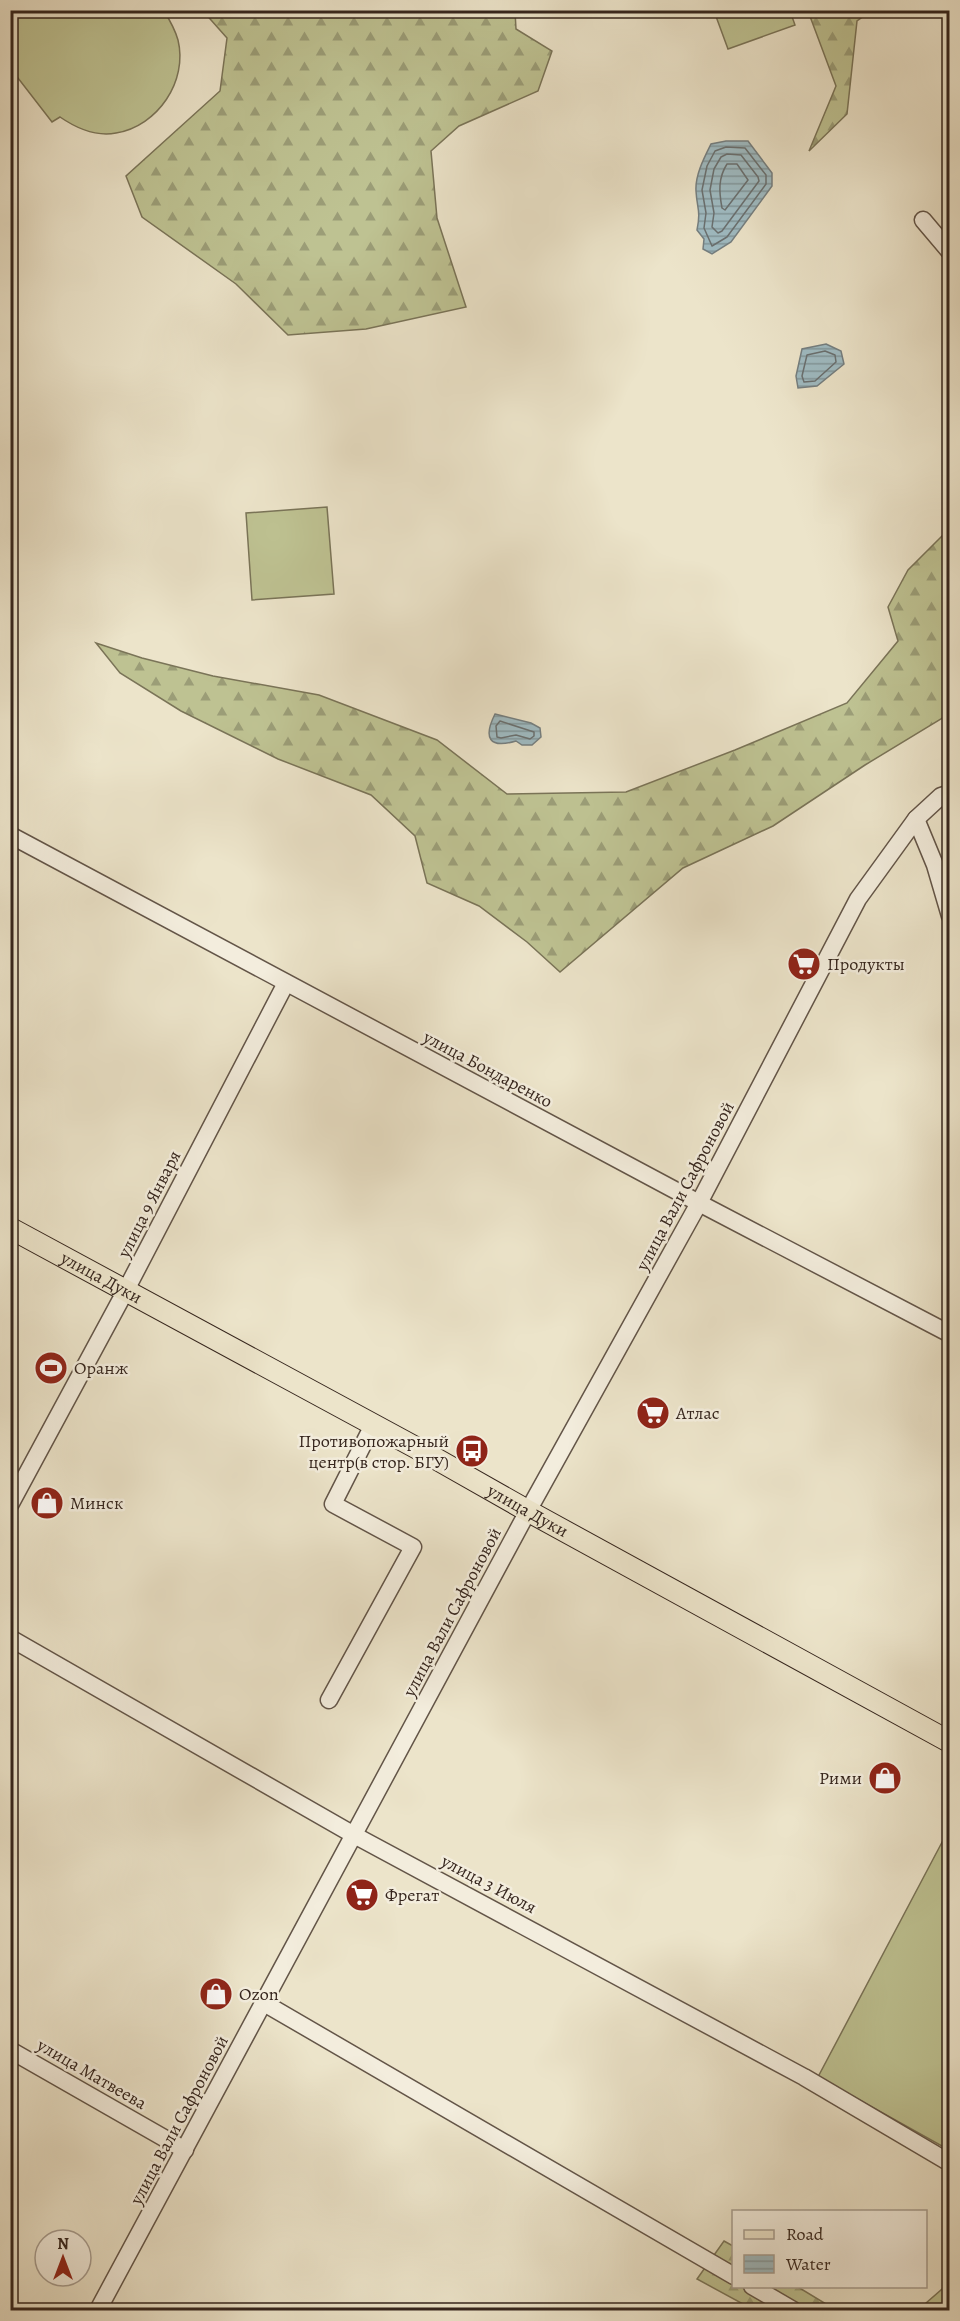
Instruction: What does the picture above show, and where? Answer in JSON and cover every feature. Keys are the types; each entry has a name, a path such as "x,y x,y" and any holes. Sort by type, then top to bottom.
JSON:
{"main road":[{"name":"улица Дуки","path":"10,1228 950,1742"}],"street":[{"path":"923,220 950,252"},
{"name":"улица Вали Сафроновой","path":"98,2310 528,1511 699,1203 858,899 916,819 941,796 950,793"},
{"path":"916,819 935,865 950,916"},
{"name":"улица Бондаренко","path":"10,835 699,1203 950,1334"},
{"name":"улица 9 Января","path":"10,1505 126,1290 286,983"},
{"path":"329,1700 412,1547 333,1504 373,1425"},
{"name":"улица 3 Июля","path":"10,1638 354,1834 804,2077 950,2163"},
{"path":"264,2002 732,2275"},
{"name":"улица Матвеева","path":"10,2050 185,2150"},
{"path":"755,2288 793,2310"}],"green space":[{"path":"10,11 164,11 174,28 180,55 174,86 157,111 131,129 101,134 79,128 60,117 52,122 11,69"},
{"path":"203,11 515,11 516,29 552,51 538,91 459,126 431,151 437,218 466,307 366,329 288,335 236,284 142,217 126,176 220,91 227,38"},
{"path":"714,11 790,11 795,25 728,49"},
{"path":"808,11 871,11 857,21 847,114 809,151 836,86"},
{"path":"327,507 334,594 252,600 246,513"},
{"path":"949,529 949,712 773,826 683,868 560,972 527,942 479,906 427,883 415,836 371,795 278,759 181,711 120,673 96,643 142,658 213,676 319,695 437,740 507,794 626,792 847,703 898,641 888,607 908,570"},
{"path":"949,1829 949,2150 818,2077"},
{"path":"724,2241 732,2245 732,2288 800,2288 836,2310 754,2310 697,2279"},
{"path":"949,2283 949,2310 918,2310"}],"water":[{"path":"748,141 772,173 772,186 731,242 712,254 703,249 704,239 697,230 699,214 696,185 700,167 711,144"},
{"path":"826,344 841,351 844,364 817,386 798,388 796,376 802,349"},
{"path":"495,714 531,723 540,728 541,737 532,745 522,745 516,741 500,744 494,742 489,735 489,729"}],"place":[{"name":"Продукты","path":"804,964"},
{"name":"Оранж","path":"51,1368"},
{"name":"Атлас","path":"653,1413"},
{"name":"Противопожарный центр(в стор. БГУ)","path":"472,1451"},
{"name":"Минск","path":"47,1503"},
{"name":"Рими","path":"885,1778"},
{"name":"Фрегат","path":"362,1895"},
{"name":"Ozon","path":"216,1994"}]}
